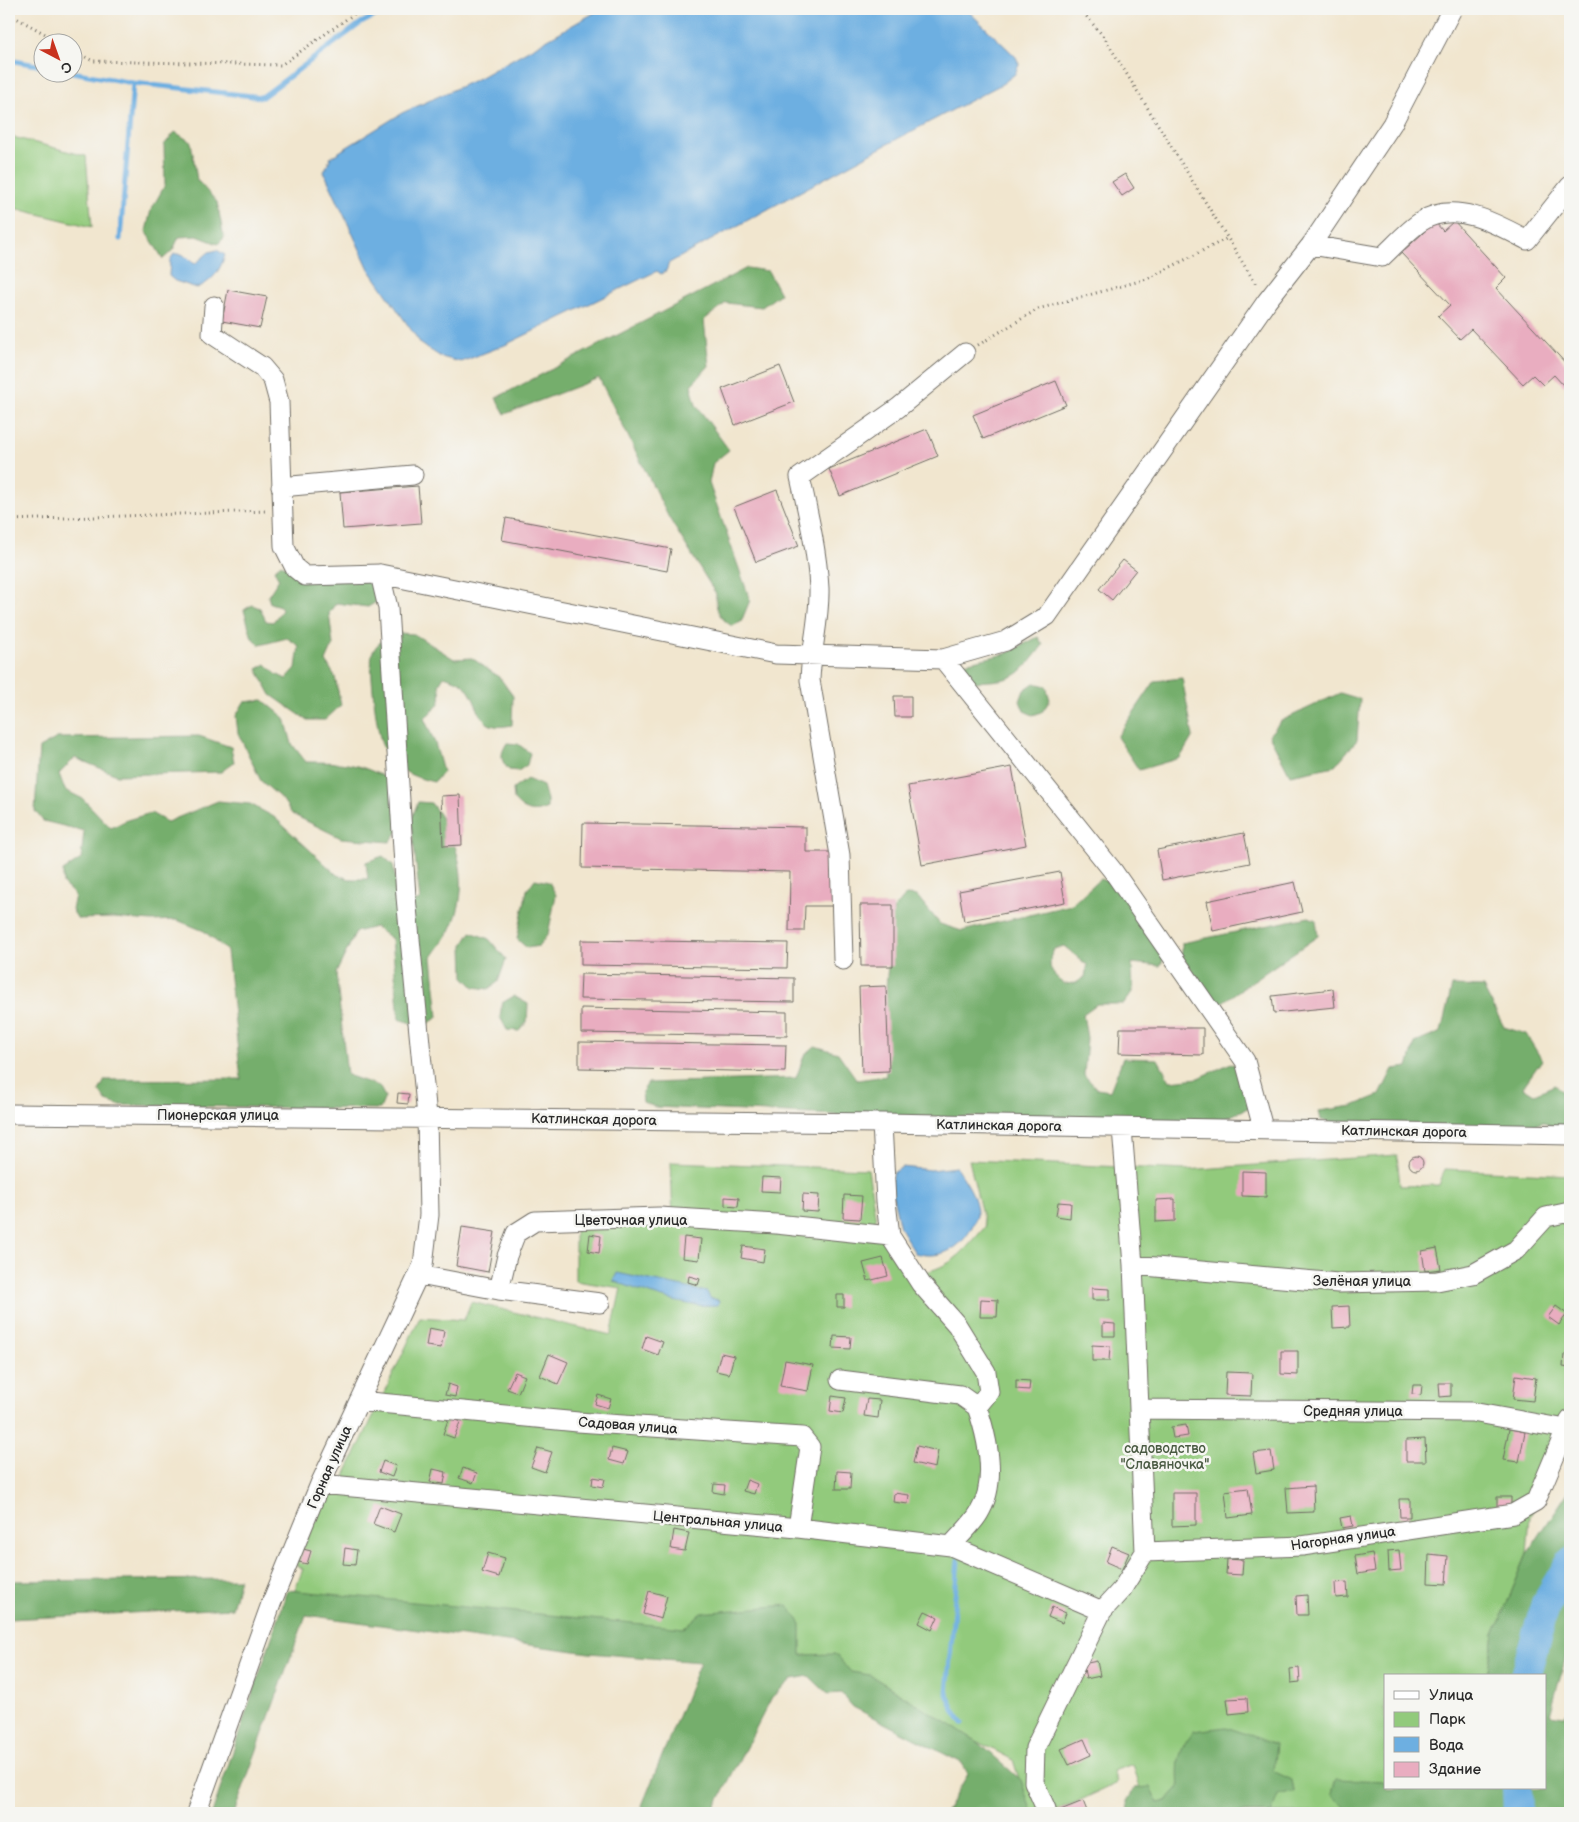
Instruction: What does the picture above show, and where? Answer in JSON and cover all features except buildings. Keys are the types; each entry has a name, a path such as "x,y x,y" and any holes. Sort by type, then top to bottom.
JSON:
{"street":[{"path":"214,306 212,334 262,367 273,380 279,402 281,510 284,546 295,568 305,576 380,574 776,654 943,659 1006,641 1047,616 1266,301 1311,245 1392,124 1452,9"},
{"path":"1311,245 1382,257 1423,220 1447,212 1491,221 1526,240 1570,186"},
{"path":"843,960 840,854 810,680 811,655 817,626 819,588 810,521 800,478 898,408 965,353"},
{"path":"281,487 413,475"},
{"name":"Горная улица","path":"196,1813 272,1604 320,1484 419,1275 422,1265 429,1215 427,1116 406,897 388,608 380,574"},
{"path":"943,659 1114,871 1245,1061 1263,1128"},
{"name":"Пионерская улица","path":"9,1114 427,1116"},
{"name":"Катлинская дорога","path":"427,1116 882,1122 1122,1128 1263,1128 1570,1135"},
{"path":"882,1122 886,1202 890,1236 921,1284 957,1325 986,1372 989,1392 976,1407"},
{"path":"1046,1809 1034,1782 1035,1748 1102,1612 1122,1589 1145,1552 1133,1265 1122,1128"},
{"name":"Зелёная улица","path":"1133,1265 1338,1283 1437,1281 1473,1274 1516,1250 1546,1217 1565,1213 1570,1215"},
{"name":"Цветочная улица","path":"499,1290 507,1256 516,1233 534,1221 660,1217 776,1224 890,1236"},
{"path":"419,1275 499,1290 600,1303"},
{"path":"840,1380 960,1395 976,1407 987,1437 989,1484 980,1512 951,1546"},
{"name":"Садовая улица","path":"359,1401 578,1422 802,1437 810,1447 798,1528"},
{"name":"Средняя улица","path":"1140,1409 1472,1412 1568,1424"},
{"name":"Нагорная улица","path":"1145,1552 1302,1546 1513,1514 1536,1501 1568,1424"},
{"name":"Центральная улица","path":"320,1484 798,1528 951,1546 1102,1612"}],"path":[{"path":"82,55 93,61 281,65 361,9"},
{"path":"1080,9 1104,37 1266,301"},
{"path":"9,14 42,32"},
{"path":"965,353 1038,309 1146,279 1226,238"},
{"path":"9,520 281,510"}],"green space":[{"path":"175,132 191,142 197,180 217,202 224,238 218,244 197,236 179,237 173,250 163,259 146,231 151,210 165,185 164,145"},
{"path":"9,136 86,156 92,227 9,207"},
{"path":"747,268 768,271 780,294 762,307 726,303 704,320 709,366 691,385 696,405 729,450 713,463 709,483 750,600 741,622 732,626 719,613 716,604 716,594 669,518 599,378 505,414 496,398"},
{"path":"281,564 289,568 368,580 374,587 378,601 368,607 336,603 329,613 333,645 326,661 335,677 341,705 325,720 307,720 271,695 257,669 266,664 276,674 286,679 296,668 299,646 287,638 260,645 252,638 244,610 252,605 260,608 266,621 273,622 282,610 280,606 270,603 268,596 279,579 274,570"},
{"path":"398,633 414,634 454,659 472,658 500,678 513,696 512,725 492,725 481,716 471,694 465,686 458,681 444,676 439,684 439,704 424,718 435,743 443,772 434,782 411,775 400,768 381,743 374,702 372,654 379,643"},
{"path":"1038,637 1043,645 1027,665 1014,676 998,680 973,682 966,676 964,663 1005,654"},
{"path":"1182,678 1193,736 1180,758 1139,770 1117,737 1155,681"},
{"path":"1034,683 1046,686 1050,700 1042,712 1033,715 1024,711 1020,701 1024,690"},
{"path":"1340,693 1360,699 1357,740 1335,766 1290,775 1269,735 1281,721"},
{"path":"263,700 285,718 292,744 306,762 332,762 354,765 374,772 397,785 399,830 390,842 341,838 292,814 283,800 261,781 238,733 236,716 244,702"},
{"path":"199,736 231,747 234,762 221,772 117,775 75,758 59,774 65,790 83,799 111,828 127,820 151,813 167,822 218,801 250,804 274,817 337,875 350,879 368,879 366,862 383,856 393,865 400,906 420,900 411,820 418,802 431,803 449,832 460,864 460,898 457,914 450,931 432,957 438,1017 423,1027 399,1019 392,939 375,927 356,932 336,973 347,1075 379,1086 385,1097 380,1109 118,1105 106,1101 99,1091 105,1080 241,1079 227,951 204,931 177,920 78,919 72,910 75,895 63,884 63,871 81,859 84,831 43,821 35,811 39,748 57,738"},
{"path":"507,743 518,744 530,753 527,765 518,771 509,770 504,763 502,754"},
{"path":"527,779 543,786 547,808 529,811 521,807 514,800 513,789"},
{"path":"535,879 549,882 556,895 548,934 539,946 527,948 517,939 527,890"},
{"path":"1100,879 1115,884 1166,954 1160,966 1132,963 1133,992 1124,1004 1097,1004 1083,1014 1087,1038 1084,1075 1097,1089 1110,1091 1123,1058 1158,1059 1170,1081 1199,1078 1231,1063 1245,1070 1252,1106 1222,1120 1138,1123 1108,1117 881,1117 655,1107 643,1102 642,1092 648,1083 796,1078 804,1056 815,1046 838,1053 857,1080 886,1076 884,1010 893,910 906,895 917,896 940,924 962,931 1071,905","holes":["1064,946 1087,965 1085,977 1076,983 1064,984 1052,972 1050,960 1054,949"]},
{"path":"1309,917 1316,920 1318,936 1218,1005 1182,957 1182,943"},
{"path":"471,932 489,939 506,959 498,982 488,989 474,987 464,977 463,945"},
{"path":"1452,986 1483,987 1504,1027 1526,1034 1542,1060 1523,1087 1534,1094 1555,1085 1565,1095 1570,1092 1570,1131 1563,1131 1544,1122 1527,1127 1354,1127 1321,1120 1319,1111 1353,1106 1380,1095 1393,1069 1408,1067 1415,1043 1441,1032"},
{"path":"514,996 528,1004 527,1022 519,1031 507,1030 500,1017 502,1003"},
{"name":"садоводство \"Славяночка\"","path":"1397,1155 1400,1186 1439,1185 1445,1169 1570,1175 1570,1437 1530,1516 1527,1554 1494,1635 1487,1674 1384,1674 1384,1790 1387,1790 1405,1813 1147,1813 1133,1764 1113,1771 1117,1783 1053,1813 1030,1813 1013,1760 872,1686 294,1592 303,1569 295,1564 327,1498 343,1480 420,1317 464,1320 471,1302 611,1335 621,1288 575,1281 575,1227 673,1223 671,1162 868,1169 876,1221 910,1277 945,1265 959,1255 985,1227 969,1160 1186,1170"},
{"path":"1570,1489 1570,1641 1550,1714 1564,1716 1570,1712 1570,1813 1351,1813 1332,1794 1336,1779 1384,1781 1384,1790 1546,1790 1546,1674 1487,1674 1494,1635 1527,1554"},
{"path":"240,1579 232,1608 9,1619 9,1581"},
{"path":"288,1590 684,1628 701,1613 788,1605 801,1624 801,1655 835,1654 851,1672 870,1675 978,1742 1021,1780 1032,1813 945,1813 968,1774 962,1763 853,1707 841,1693 828,1694 809,1676 792,1679 772,1697 712,1813 639,1813 700,1662 589,1653 306,1615 234,1813 212,1813"},
{"path":"1226,1727 1276,1744 1273,1771 1292,1780 1294,1791 1278,1795 1271,1813 1128,1813 1127,1801 1135,1788 1150,1787 1158,1803 1166,1801 1179,1787 1178,1771 1180,1757 1185,1744 1194,1731"}],"water":[{"path":"601,9 966,9 1016,57 1019,64 1015,74 1002,84 669,263 666,271 661,274 657,271 505,345 461,362 441,357 421,344 369,269 324,172 331,157 402,113 479,78"},
{"path":"217,250 225,255 223,261 215,275 203,285 197,288 175,281 169,276 170,260 174,254 182,254 195,264 209,252"},
{"path":"902,1167 931,1170 956,1167 964,1178 976,1203 977,1216 967,1235 956,1247 941,1254 924,1255 915,1253 900,1228 890,1183 893,1173"},
{"path":"617,1273 707,1292 710,1298 719,1300 718,1305 705,1306 679,1302 652,1294 613,1281"}],"waterway":[{"path":"82,74 133,83 262,97 361,23 388,9"},
{"path":"9,60 32,64"},
{"path":"120,239 133,83"},
{"path":"958,1560 947,1694 954,1710 963,1723"},
{"path":"1526,1674 1546,1603 1570,1563"},
{"path":"1517,1790 1518,1813"}]}
